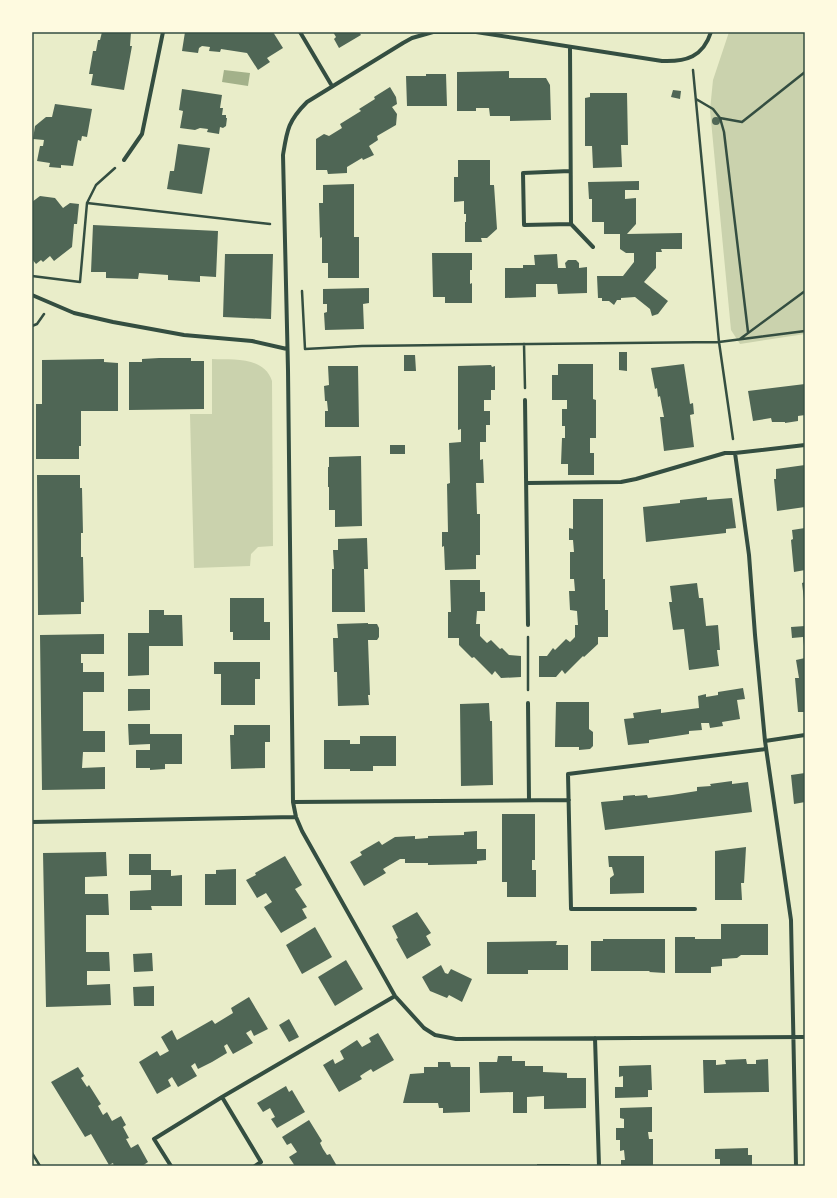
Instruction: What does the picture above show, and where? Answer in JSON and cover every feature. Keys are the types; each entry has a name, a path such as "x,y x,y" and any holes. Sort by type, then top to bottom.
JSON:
{"street":[{"path":"124,160 142,134 163,32"},
{"path":"300,32 332,86"},
{"path":"711,32 704,47 698,53 691,57 675,61 662,61 476,32 433,32 412,38 307,102 300,109 289,126 283,155 293,802 296,817 302,831 395,996 424,1028 435,1035 456,1039 805,1037"},
{"path":"570,47 571,224 593,247"},
{"path":"570,172 522,173 524,225 571,224"},
{"path":"32,295 74,313 112,322 184,335 252,341 287,349"},
{"path":"526,400 528,624"},
{"path":"527,483 621,482 724,453 735,454 805,445"},
{"path":"735,454 749,555 766,750 791,920 796,1166"},
{"path":"528,703 529,800"},
{"path":"765,741 805,735"},
{"path":"695,909 571,909 568,774 766,750"},
{"path":"293,802 568,800"},
{"path":"32,822 296,817"},
{"path":"171,1166 154,1139 222,1097 395,996"},
{"path":"595,1038 599,1166"},
{"path":"222,1097 263,1164 255,1166"}],"path":[{"path":"691,57 719,342 735,454"},
{"path":"720,118 742,122 805,72"},
{"path":"696,99 713,109 720,118 724,132 748,332"},
{"path":"32,276 80,282 87,203 96,185 124,160"},
{"path":"87,203 273,225"},
{"path":"740,339 805,291"},
{"path":"305,349 362,346 719,342 805,331"},
{"path":"524,344 526,400"},
{"path":"528,624 528,703"},
{"path":"32,1153 40,1166"}],"shaded area":[{"path":"729,32 805,32 805,334 740,344 731,330 710,110 713,80"},
{"path":"224,70 250,73 248,86 222,82"},
{"path":"212,359 238,360 255,363 268,373 272,381 273,546 258,547 251,554 250,566 194,568 190,414 212,414"}],"building":[{"path":"102,32 131,32 130,46 132,46 124,90 91,85 93,74 89,74 93,51 96,51 98,40 100,40"},
{"path":"185,32 273,32 283,48 267,58 270,62 258,70 247,53 221,49 220,52 209,51 210,47 202,46 199,48 198,53 182,51"},
{"path":"333,32 359,32 361,35 339,48 334,39 336,37"},
{"path":"509,71 509,78 546,78 550,85 551,120 510,121 510,116 490,116 489,108 476,108 476,111 457,111 457,72"},
{"path":"426,74 446,74 447,106 407,106 406,76 426,76"},
{"path":"390,87 396,97 397,104 392,107 397,114 396,125 377,136 378,140 369,146 374,155 363,160 362,158 347,167 347,173 328,174 327,170 316,170 316,139 324,134 329,136 342,128 340,124 361,111 359,109"},
{"path":"182,89 222,95 220,108 223,108 222,115 226,115 227,118 226,126 223,128 220,127 219,134 207,132 208,129 200,128 195,130 180,128 183,111 179,110"},
{"path":"673,90 681,91 680,99 671,97"},
{"path":"590,93 627,93 628,145 621,145 622,167 593,168 592,146 585,146 585,98 590,97"},
{"path":"55,104 92,109 87,137 82,136 81,141 78,140 73,166 61,165 61,168 49,167 50,163 37,161 40,146 43,146 44,140 33,139 35,126 46,117 52,117"},
{"path":"716,117 719,118 719,124 716,125 713,124 712,121 713,118"},
{"path":"178,144 210,148 202,194 167,189 170,171 174,171"},
{"path":"458,160 490,160 490,185 494,185 497,229 487,238 481,238 482,242 465,242 466,214 464,214 464,201 454,202 454,177 458,177"},
{"path":"639,181 639,190 625,190 625,199 636,198 636,224 627,234 682,233 682,249 661,249 662,252 656,252 656,268 644,282 668,301 658,314 652,316 650,309 635,297 621,298 621,300 617,300 614,305 609,301 602,301 602,298 598,298 597,276 623,276 634,262 634,253 626,253 620,249 620,234 604,234 604,222 592,222 592,199 589,199 588,182"},
{"path":"354,184 354,237 359,237 359,278 328,278 328,263 322,263 322,237 320,238 319,203 323,203 323,185"},
{"path":"40,196 55,198 63,208 70,203 79,204 77,224 74,224 72,247 54,261 50,256 43,262 41,260 36,264 32,259 32,202"},
{"path":"93,225 218,231 216,277 200,276 200,282 168,280 168,275 139,273 138,279 106,278 106,272 91,272"},
{"path":"432,253 472,253 470,284 472,283 472,303 445,303 445,297 433,297"},
{"path":"225,254 273,254 271,319 223,317"},
{"path":"557,254 558,268 566,268 565,263 568,260 576,260 579,263 579,268 587,267 587,293 558,294 557,284 536,284 536,297 505,298 505,268 523,268 523,265 535,265 534,255"},
{"path":"369,288 369,303 363,304 364,329 325,330 324,313 327,312 327,304 323,304 323,289"},
{"path":"619,352 627,352 627,371 619,370"},
{"path":"404,355 415,355 416,371 404,371"},
{"path":"191,358 191,361 204,361 204,409 129,410 129,362 142,362 142,359"},
{"path":"104,359 104,362 118,363 118,411 81,411 81,446 79,446 79,459 36,459 36,404 42,404 42,360"},
{"path":"558,364 593,364 593,399 596,400 596,438 590,438 590,453 594,453 594,475 568,475 568,464 561,464 562,438 565,438 565,426 562,426 562,409 567,409 567,400 552,400 552,375 558,375"},
{"path":"684,364 690,404 693,403 694,414 690,415 694,447 664,451 660,417 664,417 660,396 658,397 657,388 655,389 651,368"},
{"path":"491,365 492,367 495,366 495,390 491,390 491,400 484,400 484,411 490,411 490,425 486,425 486,442 480,442 480,460 483,459 484,483 476,483 477,514 480,514 480,555 476,555 476,569 445,570 442,532 448,532 447,484 450,483 449,443 461,442 461,429 458,430 458,366"},
{"path":"328,366 358,366 359,427 325,427 325,411 328,411 327,401 325,401 324,386 329,385"},
{"path":"805,384 805,415 798,416 798,421 785,423 772,422 771,418 753,421 748,391"},
{"path":"390,445 405,445 405,454 390,454"},
{"path":"361,456 362,526 335,527 335,510 329,510 329,457"},
{"path":"805,465 805,507 777,511 774,479 776,479 776,469"},
{"path":"37,475 80,475 80,488 82,488 83,533 81,533 81,557 83,557 84,602 81,602 81,614 38,615"},
{"path":"707,497 707,500 732,498 736,528 726,529 726,533 646,542 643,507 680,503 680,500"},
{"path":"573,499 603,499 603,579 605,579 605,610 608,610 608,637 598,637 598,644 584,657 583,656 565,674 562,670 556,677 539,677 539,656 547,656 553,648 555,650 566,639 570,642 575,637 575,625 578,625 577,611 570,610 569,591 575,591 574,579 570,579 570,552 574,552 573,540 569,540 569,528 573,529"},
{"path":"805,528 805,570 794,572 791,540 793,539 792,530"},
{"path":"367,538 368,569 364,569 365,612 332,612 332,569 334,569 333,550 338,550 338,539"},
{"path":"450,580 480,580 480,592 485,592 485,611 477,611 476,624 480,624 480,636 487,643 491,640 509,655 521,656 521,677 501,678 495,671 492,675 474,657 472,658 459,645 459,638 448,638 448,612 451,612"},
{"path":"805,582 805,599 804,599 802,583"},
{"path":"697,583 699,598 703,598 706,626 718,625 720,650 717,650 719,666 689,670 684,629 673,630 669,602 672,602 670,586"},
{"path":"230,598 264,598 264,622 270,622 270,640 233,640 233,632 230,632"},
{"path":"149,610 164,610 164,615 182,615 183,646 149,646 149,675 128,676 128,633 149,633"},
{"path":"337,624 377,624 379,628 379,637 377,640 368,640 369,705 338,706 337,672 334,672 333,638 338,638"},
{"path":"805,626 804,646 803,637 792,638 791,627"},
{"path":"104,634 104,654 81,654 81,663 83,663 83,672 104,672 104,692 83,692 83,731 105,731 105,752 83,752 82,768 105,767 105,789 42,790 40,635"},
{"path":"805,658 805,712 798,712 795,678 799,678 796,660"},
{"path":"214,662 260,662 260,679 255,679 255,705 221,705 221,674 214,674"},
{"path":"743,688 745,699 737,700 740,719 722,722 723,726 710,728 709,723 701,723 702,730 689,731 689,734 649,740 649,743 628,745 624,719 634,718 633,713 661,709 661,713 699,708 698,696 706,694 706,697 718,695 718,692"},
{"path":"128,689 150,689 150,710 128,711"},
{"path":"556,702 589,702 589,729 593,732 593,746 590,749 579,750 579,747 555,747"},
{"path":"489,703 490,721 492,721 493,785 461,786 460,704"},
{"path":"128,724 150,724 150,734 182,734 182,764 165,764 165,769 150,770 150,768 136,768 136,750 150,750 150,744 129,745"},
{"path":"234,725 270,725 270,742 265,742 265,768 231,769 230,735 234,735"},
{"path":"360,736 396,736 396,766 373,766 373,771 324,769 324,740 350,740 350,744 360,744"},
{"path":"805,773 805,802 794,804 791,775"},
{"path":"732,781 732,784 748,782 752,812 605,830 601,802 623,800 623,796 647,795 648,798 697,791 697,787 711,786 710,784"},
{"path":"502,814 535,814 535,860 532,860 532,870 536,870 536,897 507,897 507,882 502,882"},
{"path":"477,831 477,849 486,849 486,860 477,861 477,864 428,865 428,863 405,863 405,859 400,859 383,869 386,873 364,886 350,862 362,855 360,852 379,841 382,845 395,837 415,836 415,839 428,838 428,836 464,835 464,832"},
{"path":"746,847 744,883 741,883 742,900 715,900 715,851"},
{"path":"106,852 107,876 85,877 85,894 108,894 109,915 86,915 86,952 109,952 110,971 87,971 87,985 110,984 111,1005 46,1007 43,853"},
{"path":"129,854 151,854 151,870 171,870 171,876 182,875 182,906 151,906 152,910 130,910 130,891 151,890 151,875 129,875"},
{"path":"285,856 302,885 295,889 307,907 302,909 307,918 281,933 264,907 272,902 266,893 257,898 246,880 256,875 255,873"},
{"path":"608,856 644,856 644,893 610,894 610,878 614,875 612,867 609,867"},
{"path":"236,869 236,905 205,905 205,874 216,874 216,870"},
{"path":"417,912 431,933 426,936 431,945 407,959 396,939 398,938 392,926"},
{"path":"721,924 768,924 768,955 741,955 737,958 722,959 722,966 711,967 711,973 675,973 675,937 721,939"},
{"path":"315,927 332,957 302,974 286,945"},
{"path":"603,939 665,939 665,973 649,972 650,971 591,971 591,941 603,941"},
{"path":"557,941 556,945 568,945 568,970 528,970 528,974 487,974 487,942"},
{"path":"152,953 153,971 134,972 133,954"},
{"path":"346,960 363,989 335,1006 318,977"},
{"path":"441,965 445,973 448,974 451,969 472,979 462,1002 449,995 447,998 430,991 422,977"},
{"path":"154,986 154,1006 134,1006 133,987"},
{"path":"249,997 268,1029 254,1036 251,1030 246,1033 253,1043 233,1054 227,1044 224,1046 227,1053 198,1069 195,1063 191,1066 197,1076 178,1087 172,1077 168,1080 171,1086 157,1094 139,1062 157,1051 160,1056 169,1051 161,1037 172,1030 177,1040 212,1020 215,1024 233,1013 231,1008"},
{"path":"289,1019 299,1037 289,1042 279,1025"},
{"path":"378,1033 394,1060 373,1072 371,1069 360,1076 362,1079 339,1092 323,1065 333,1059 335,1064 344,1059 340,1051 357,1040 362,1047 371,1042 369,1038"},
{"path":"498,1056 512,1056 512,1061 525,1061 525,1066 543,1066 543,1072 567,1073 567,1078 586,1078 586,1108 544,1109 544,1096 527,1097 527,1113 513,1113 513,1092 480,1093 479,1062 497,1062"},
{"path":"746,1059 747,1064 756,1064 756,1060 768,1059 769,1092 704,1093 703,1060 716,1060 716,1065 726,1064 725,1060"},
{"path":"438,1062 450,1062 451,1067 470,1067 470,1112 443,1113 443,1108 439,1108 438,1103 403,1103 410,1074 424,1073 424,1067 438,1067"},
{"path":"651,1065 652,1090 648,1090 648,1097 615,1098 615,1087 623,1087 623,1076 619,1077 619,1066"},
{"path":"78,1067 84,1076 81,1078 87,1087 89,1085 101,1104 98,1106 103,1115 107,1112 112,1121 121,1116 126,1125 123,1127 129,1138 126,1139 131,1148 138,1144 148,1162 142,1166 114,1166 113,1163 109,1165 91,1134 85,1137 51,1082"},
{"path":"286,1086 289,1092 292,1090 305,1112 277,1128 271,1119 275,1117 270,1108 263,1112 257,1103"},
{"path":"652,1107 652,1132 648,1132 649,1139 653,1139 653,1166 621,1166 621,1160 625,1160 624,1150 620,1151 620,1140 616,1140 616,1128 624,1128 624,1119 620,1118 620,1108"},
{"path":"309,1120 322,1141 320,1143 323,1149 327,1155 330,1154 337,1166 295,1166 289,1157 297,1152 291,1143 287,1145 282,1137"},
{"path":"748,1148 748,1155 752,1155 752,1166 720,1166 720,1159 715,1159 715,1149"},
{"path":"537,1164 570,1164 570,1166 537,1166"}]}
